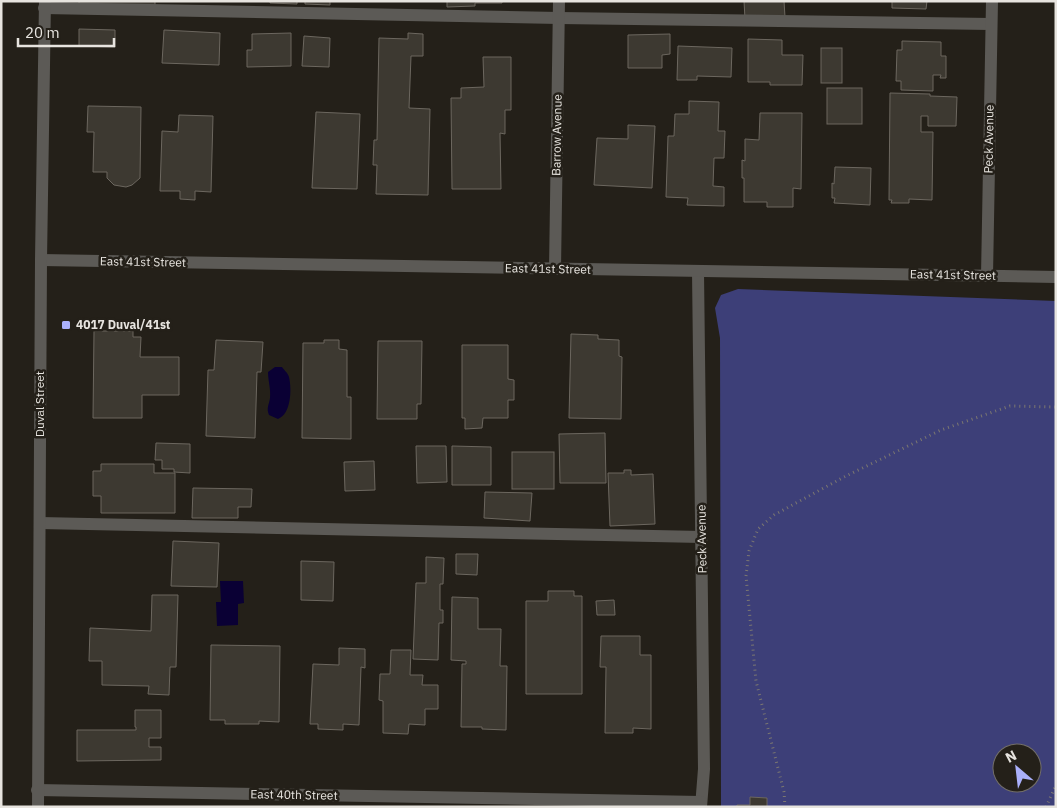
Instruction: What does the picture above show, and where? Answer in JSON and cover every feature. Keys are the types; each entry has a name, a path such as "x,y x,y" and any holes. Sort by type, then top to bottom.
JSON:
{"street":[{"name":"Barrow Avenue","path":"555,269 559,1"},
{"name":"Peck Avenue","path":"987,276 992,1"},
{"path":"44,5 559,18 991,24"},
{"name":"Duval Street","path":"38,807 44,5"},
{"name":"East 41st Street","path":"41,260 1056,277"},
{"name":"Peck Avenue","path":"698,272 704,769 701,804"},
{"path":"40,523 702,537"},
{"name":"East 40th Street","path":"37,790 701,804"}],"path":[{"path":"785,807 784,792 756,681 746,576 749,552 758,529 774,515 844,477 941,430 1010,406 1056,407"},
{"path":"1046,807 1056,785"}],"shaded area":[{"path":"738,289 1056,301 1056,807 721,807 720,338 715,308 721,295"},
{"path":"275,367 282,367 287,373 290,388 288,407 286,412 278,419 269,415 268,410 270,395 268,372"},
{"path":"220,581 243,581 244,603 238,604 238,625 217,626 216,602 221,602"}],"building":[{"path":"79,1 155,1 155,7 79,6"},
{"path":"270,1 297,1 297,4 270,3"},
{"path":"305,1 330,1 330,5 305,4"},
{"path":"447,1 502,1 502,3 475,3 475,6 447,7"},
{"path":"744,1 784,1 785,17 745,19"},
{"path":"892,1 927,1 926,9 892,8"},
{"path":"79,29 115,30 115,47 79,46"},
{"path":"164,30 220,33 219,65 162,63"},
{"path":"291,33 291,66 247,67 247,50 252,50 252,34"},
{"path":"408,33 423,34 423,56 411,56 409,108 430,109 428,195 376,194 377,165 373,165 374,140 377,140 379,38 408,39"},
{"path":"670,34 670,54 662,55 662,68 628,68 628,35"},
{"path":"304,36 330,38 329,67 302,66"},
{"path":"748,39 782,40 782,55 803,55 802,85 770,85 770,82 748,82"},
{"path":"902,41 941,42 941,56 946,56 946,78 940,78 941,75 933,75 933,91 901,90 901,81 896,81 897,50 902,50"},
{"path":"678,46 732,48 731,77 697,76 697,80 677,80"},
{"path":"821,48 842,48 842,83 821,83"},
{"path":"483,57 511,57 511,110 505,110 505,134 500,133 501,189 452,189 451,98 461,98 461,88 484,87"},
{"path":"827,88 862,88 862,124 827,124"},
{"path":"890,93 957,97 956,126 928,126 928,116 921,116 921,132 933,132 932,200 909,199 909,203 891,203 892,200 889,200"},
{"path":"689,101 719,102 718,131 725,131 724,158 714,158 713,186 724,187 724,206 687,205 688,198 666,197 668,136 674,136 675,114 689,114"},
{"path":"88,106 141,107 140,178 132,185 126,187 114,185 107,178 107,172 93,172 94,132 87,132"},
{"path":"316,112 360,114 357,189 312,188"},
{"path":"760,113 802,113 801,189 793,188 793,207 767,207 767,202 744,202 742,160 745,161 745,139 759,140"},
{"path":"179,115 213,116 211,192 195,191 195,200 180,199 180,191 160,191 162,131 178,132"},
{"path":"628,125 655,126 652,188 594,185 597,138 628,139"},
{"path":"835,167 871,168 870,205 834,203 832,183 834,184"},
{"path":"94,331 133,331 133,337 141,337 140,357 179,357 179,395 142,395 142,418 93,418"},
{"path":"571,334 598,335 598,339 619,340 619,356 622,357 621,419 569,418"},
{"path":"216,340 263,342 261,372 257,372 255,438 206,436 208,370 214,370"},
{"path":"324,340 339,340 339,349 347,350 347,397 351,397 351,439 302,438 303,343 324,343"},
{"path":"378,341 422,341 421,404 417,404 417,419 377,419"},
{"path":"462,345 508,345 508,379 514,380 514,400 508,400 508,418 483,418 482,428 465,429 465,418 462,418"},
{"path":"605,433 606,483 560,483 559,434"},
{"path":"156,443 190,444 190,473 174,472 174,469 162,469 162,460 155,460"},
{"path":"416,446 446,446 447,482 417,483"},
{"path":"452,446 491,447 491,485 452,485"},
{"path":"512,452 554,452 554,489 512,489"},
{"path":"374,461 375,490 345,491 344,462"},
{"path":"101,464 154,464 154,473 175,473 175,513 101,513 101,496 93,496 93,471 101,471"},
{"path":"624,470 631,470 631,475 653,474 655,524 610,526 608,473 624,473"},
{"path":"193,488 252,489 251,507 238,507 238,518 192,518"},
{"path":"485,492 532,493 530,521 484,518"},
{"path":"173,541 219,543 217,587 171,586"},
{"path":"456,554 478,554 477,575 456,574"},
{"path":"426,557 444,558 443,584 440,584 440,610 443,610 443,623 439,623 438,660 413,659 416,583 426,583"},
{"path":"301,561 334,562 333,601 301,600"},
{"path":"548,591 574,591 574,596 582,596 582,694 526,694 526,601 548,601"},
{"path":"152,595 178,595 176,667 170,667 169,695 148,694 149,686 102,685 102,661 89,661 90,628 151,631"},
{"path":"452,597 478,598 478,629 501,629 500,666 507,666 506,730 461,727 462,664 466,664 466,661 451,660"},
{"path":"614,600 615,615 597,615 596,601"},
{"path":"601,636 640,636 640,655 651,655 651,729 633,728 633,733 605,733 606,667 600,667"},
{"path":"211,645 280,646 279,722 259,721 259,724 225,724 225,720 210,720"},
{"path":"339,648 365,649 365,668 361,667 359,725 343,724 343,730 318,729 318,724 310,724 313,664 339,665"},
{"path":"391,650 411,650 410,675 423,675 422,685 438,685 438,709 425,709 425,725 409,724 408,734 383,733 383,701 379,700 380,674 390,674"},
{"path":"135,710 161,710 161,738 149,738 149,747 161,747 161,760 77,761 77,730 136,730"},
{"path":"750,797 767,798 767,807 737,807 737,805 750,805"}],"place":[{"name":"4017 Duval/41st","path":"66,325"}]}
